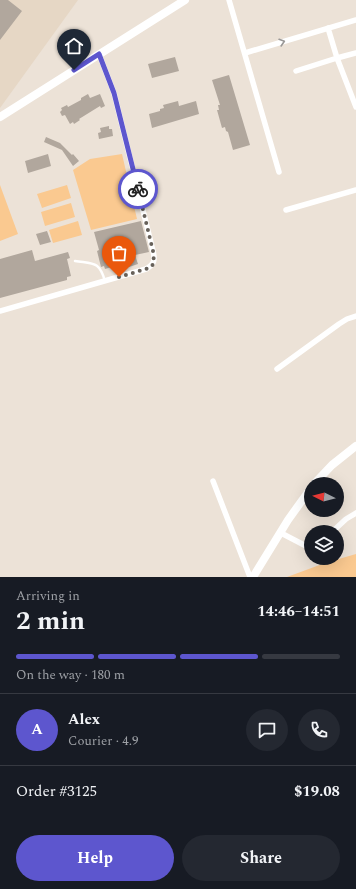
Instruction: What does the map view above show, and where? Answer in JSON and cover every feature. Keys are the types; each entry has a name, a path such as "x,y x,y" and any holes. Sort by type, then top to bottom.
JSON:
{"main road":[{"path":"0,117 185,0"},
{"path":"321,477 337,461 356,446"},
{"path":"253,577 304,497"}],"street":[{"path":"230,0 279,172"},
{"path":"245,53 356,20"},
{"path":"328,28 337,58 356,107"},
{"path":"296,71 356,53"},
{"path":"0,311 146,269 152,266 154,262 114,93 99,54"},
{"path":"286,210 356,190"},
{"path":"277,369 339,324 356,316"},
{"path":"213,480 250,577"},
{"path":"340,525 356,513"},
{"path":"281,533 304,545"}],"lane":[{"path":"75,261 97,265 102,271 105,282"}],"shaded area":[{"path":"0,0 78,0 0,108"},
{"path":"122,154 137,219 91,230 73,170 90,159"},
{"path":"0,185 18,234 0,241"},
{"path":"67,185 71,198 42,208 37,194"},
{"path":"71,203 75,217 45,226 41,212"},
{"path":"78,221 82,235 53,243 49,230"},
{"path":"356,554 356,577 287,577 320,565 344,565 344,557"}],"building":[{"path":"0,0 8,0 22,11 0,40"},
{"path":"175,57 179,71 152,78 148,64"},
{"path":"229,75 250,145 233,150 228,132 226,131 225,127 222,128 217,110 219,110 218,105 220,105 212,80"},
{"path":"88,94 90,98 100,94 105,106 101,108 100,106 79,119 80,120 74,124 73,122 70,124 65,115 62,116 60,112 62,110 61,108 67,105 68,107 81,100 81,98"},
{"path":"178,101 179,106 196,101 199,114 152,128 149,114 160,111 160,109 164,108 163,105"},
{"path":"109,126 109,129 112,129 113,136 99,139 98,133 101,132 100,128"},
{"path":"46,137 60,143 79,161 73,166 62,150 44,142"},
{"path":"48,154 51,166 28,173 25,161"},
{"path":"141,221 149,252 135,255 138,264 129,267 128,260 114,262 115,266 105,269 104,266 101,267 97,251 99,250 94,232"},
{"path":"47,231 51,242 40,245 36,234"},
{"path":"32,250 35,261 68,252 70,258 67,259 71,276 67,277 67,280 0,298 0,259"}],"way so far":[{"path":"119,277 146,269 152,266 154,262 153,251 138,189"}],"route":[{"path":"74,70 99,54 114,93 138,189"}]}
